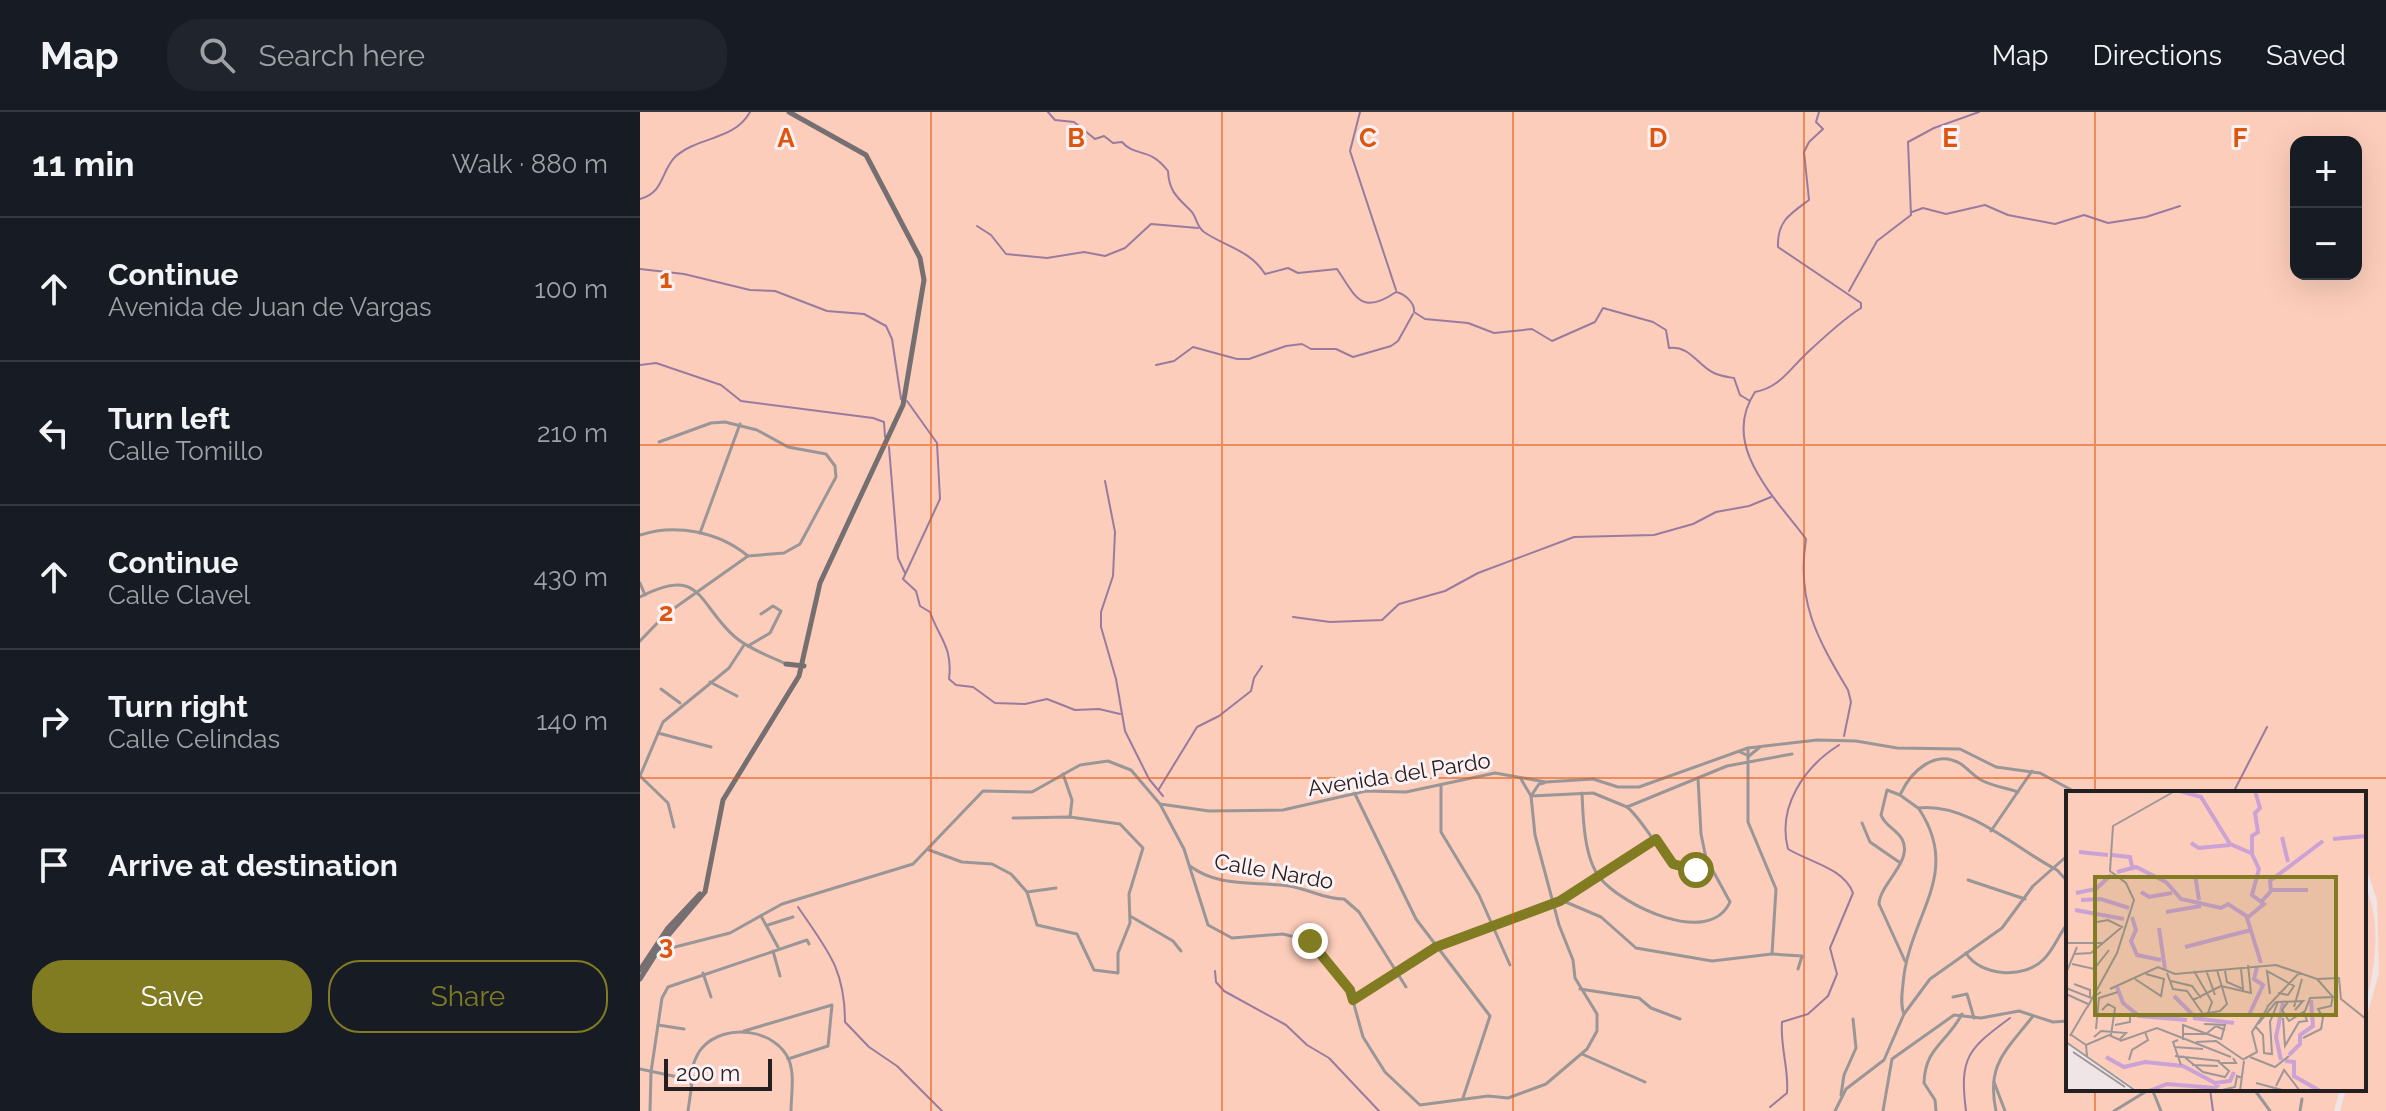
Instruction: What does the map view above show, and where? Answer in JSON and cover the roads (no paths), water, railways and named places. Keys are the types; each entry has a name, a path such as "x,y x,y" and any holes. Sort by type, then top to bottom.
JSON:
{"main road":[{"path":"640,979 656,953 670,939 672,930 699,901 710,876 723,800 798,678 820,583 903,405 924,272 866,155 789,112"},
{"path":"786,664 799,665"},
{"path":"641,968 668,928 697,899 710,876"}],"street":[{"path":"640,641 666,614 748,556 784,553 800,544 834,482 836,472 833,461 822,452 788,447 740,424 711,423 659,442"},
{"path":"700,533 740,424"},
{"path":"640,535 673,529 700,533 726,542 748,556"},
{"path":"640,583 642,596 676,583 697,591 731,633 746,645 786,664"},
{"path":"674,827 668,803 640,776 658,733 682,704 729,668 746,645 770,633 781,611 773,606 761,614"},
{"path":"710,682 737,696"},
{"path":"661,689 682,704"},
{"path":"658,733 711,747"},
{"name":"Avenida del Pardo","path":"1160,804 1209,811 1252,807 1283,810 1375,790 1406,792 1500,773 1532,786 1593,779 1618,787 1639,787 1748,748 1817,740 1897,748 1949,747 1970,752 1996,767 2032,771 2073,791"},
{"path":"1750,758 1763,745"},
{"path":"1748,748 1748,822 1776,889 1772,954"},
{"path":"1737,751 1750,758"},
{"path":"1627,807 1750,758 1792,754"},
{"path":"1900,795 1909,777 1920,766 1950,761 1960,764 1984,781 2018,792"},
{"path":"656,953 665,947 730,933 770,910 913,864 983,791 1032,792 1063,774 1094,762 1122,765 1131,770 1160,804 1190,866 1208,925 1218,933 1247,939 1283,934 1310,941 1350,990 1363,1037 1385,1072 1415,1104 1525,1093 1556,1078 1582,1054 1597,1031 1598,1019 1580,989 1535,835 1532,786"},
{"path":"1991,831 2032,771"},
{"path":"1500,773 1532,786 1546,782"},
{"path":"1063,774 1072,800 1070,817"},
{"path":"1582,793 1583,824 1598,876 1656,916 1700,921 1714,918 1730,904 1711,869 1701,834 1698,778"},
{"path":"1441,785 1441,832 1494,927 1510,965"},
{"path":"1904,1014 1901,1007 1905,961 1938,871 1934,836 1918,808 1887,790 1881,815 1904,843 1900,863 1882,890 1879,904 1905,961"},
{"path":"1531,796 1582,793 1627,807 1656,839 1673,864 1689,871 1714,874"},
{"path":"1355,794 1416,919 1490,1016 1462,1100"},
{"path":"1918,808 1930,806 1991,831 2053,868 2066,880"},
{"path":"929,850 962,862 1001,868 1027,892 1037,925 1077,934 1091,966 1098,972 1119,972 1118,953 1127,939 1130,916 1129,894 1143,848 1124,825 1070,817 1013,818"},
{"path":"1862,823 1870,842 1900,863"},
{"path":"1353,1000 1395,970 1436,947 1556,903 1656,839"},
{"path":"935,844 941,853"},
{"path":"1883,1111 1890,1048 1904,1014 1930,979 2002,928 2066,857"},
{"name":"Calle Nardo","path":"1190,866 1219,880 1287,886 1326,899 1344,899 1359,912 1406,987"},
{"path":"1689,871 1711,869"},
{"path":"1968,880 2025,899"},
{"path":"1027,892 1056,888"},
{"path":"1556,903 1601,917 1636,948 1712,961 1772,954 1802,956 1798,969"},
{"path":"767,924 770,910"},
{"path":"761,916 778,949"},
{"path":"1130,916 1173,941 1181,951"},
{"path":"752,923 767,924 793,917"},
{"path":"1966,953 1977,966 1988,971 2031,967 2045,959 2066,926"},
{"path":"641,968 670,939"},
{"path":"670,939 687,942"},
{"path":"665,947 670,939"},
{"path":"650,1111 651,1072 668,987 807,940 809,944"},
{"path":"773,951 780,976"},
{"path":"703,973 711,997"},
{"path":"1580,989 1639,998 1651,1008 1680,1019"},
{"path":"1953,997 1967,994 1974,1018"},
{"path":"688,1111 689,1080 697,1054 708,1042 832,1005 828,1046 788,1059"},
{"path":"1835,1111 1846,1089 1954,1015 1974,1018 2019,1011 2053,1022 2066,1021"},
{"path":"1936,1111 1935,1100 1924,1083 1927,1058 1951,1033 1962,1014"},
{"path":"1996,1111 1993,1078 1998,1060 2033,1016"},
{"path":"1841,1095 1841,1086 1856,1053 1853,1019"},
{"path":"658,1025 684,1029"},
{"path":"761,1034 762,1025"},
{"path":"739,1032 761,1034 779,1046 788,1059 791,1111"},
{"path":"1582,1054 1645,1082"},
{"path":"640,1069 689,1080 695,1078 694,1066"},
{"path":"1993,1078 2005,1111"},
{"path":"1841,1086 1846,1089"},
{"path":"1993,1096 1997,1090"},
{"path":"2114,1111 2148,1091"},
{"path":"2152,1091 2161,1111"},
{"path":"2255,1091 2270,1111"},
{"path":"2300,1111 2302,1099"}],"waterway":[{"path":"640,199 654,192 675,157 694,145 735,128 750,112"},
{"path":"1048,112 1055,120 1074,122 1095,139 1104,136 1113,143 1122,142 1132,150 1155,158 1168,171 1172,189 1193,213 1201,230 1245,254 1265,274 1288,268 1298,273 1337,269 1355,295 1367,303 1396,292 1409,299 1414,312 1425,319 1468,323 1494,333 1532,329 1552,341 1595,322 1603,308 1653,322 1666,330 1669,348 1683,350 1708,370 1734,378 1740,395 1750,401"},
{"path":"1360,112 1350,151 1396,290"},
{"path":"1819,112 1816,122 1823,129 1809,142 1804,152 1809,200 1782,224 1778,247 1861,303 1861,308 1777,382 1755,392 1746,412 1744,432 1747,451 1767,489 1806,539 1804,581 1807,600 1818,636 1848,690 1851,702 1844,736"},
{"path":"1849,291 1877,241 1911,215 1908,142 1934,128 1979,112"},
{"path":"1912,212 1923,208 1946,214 1985,205 2008,215 2055,224 2084,215 2108,223 2146,217 2180,206"},
{"path":"977,226 991,235 1006,254 1047,258 1084,252 1105,256 1125,248 1151,224 1198,228"},
{"path":"640,269 684,274 750,290 775,291 827,311 864,314 886,326 892,339 901,399"},
{"path":"1156,365 1174,361 1193,347 1237,359 1249,359 1286,346 1302,344 1311,349 1336,349 1353,357 1398,341 1413,314"},
{"path":"640,365 656,363 721,385 741,401 873,418 884,422 885,437"},
{"path":"907,401 937,443 940,499 903,579 916,591 920,606 930,612 947,651 949,679 956,685 973,687 995,703 1025,704 1047,699 1075,710 1099,709 1120,714"},
{"path":"889,447 898,558 905,573"},
{"path":"1105,481 1115,532 1113,576 1101,612 1101,627 1116,679 1125,731 1149,779 1163,796"},
{"path":"1293,617 1330,622 1382,620 1399,604 1445,591 1478,573 1574,537 1654,535 1693,524 1716,512 1749,506 1771,497"},
{"path":"1159,789 1197,727 1219,716 1251,691 1254,678 1262,666"},
{"path":"2234,791 2267,727"},
{"path":"1770,1107 1787,1093 1782,1022 1808,1014 1828,996 1837,974 1830,948 1853,893 1842,877 1788,849 1786,833 1786,818 1796,790 1815,765 1839,745"},
{"path":"798,907 826,948 838,973 845,1022 869,1047 897,1066 942,1111"},
{"path":"1215,971 1216,982 1224,991 1286,1025 1307,1045 1329,1058 1379,1111"},
{"path":"1966,1111 1964,1078 1970,1056 1984,1038 2010,1018"},
{"path":"2210,1091 2213,1111"}]}
